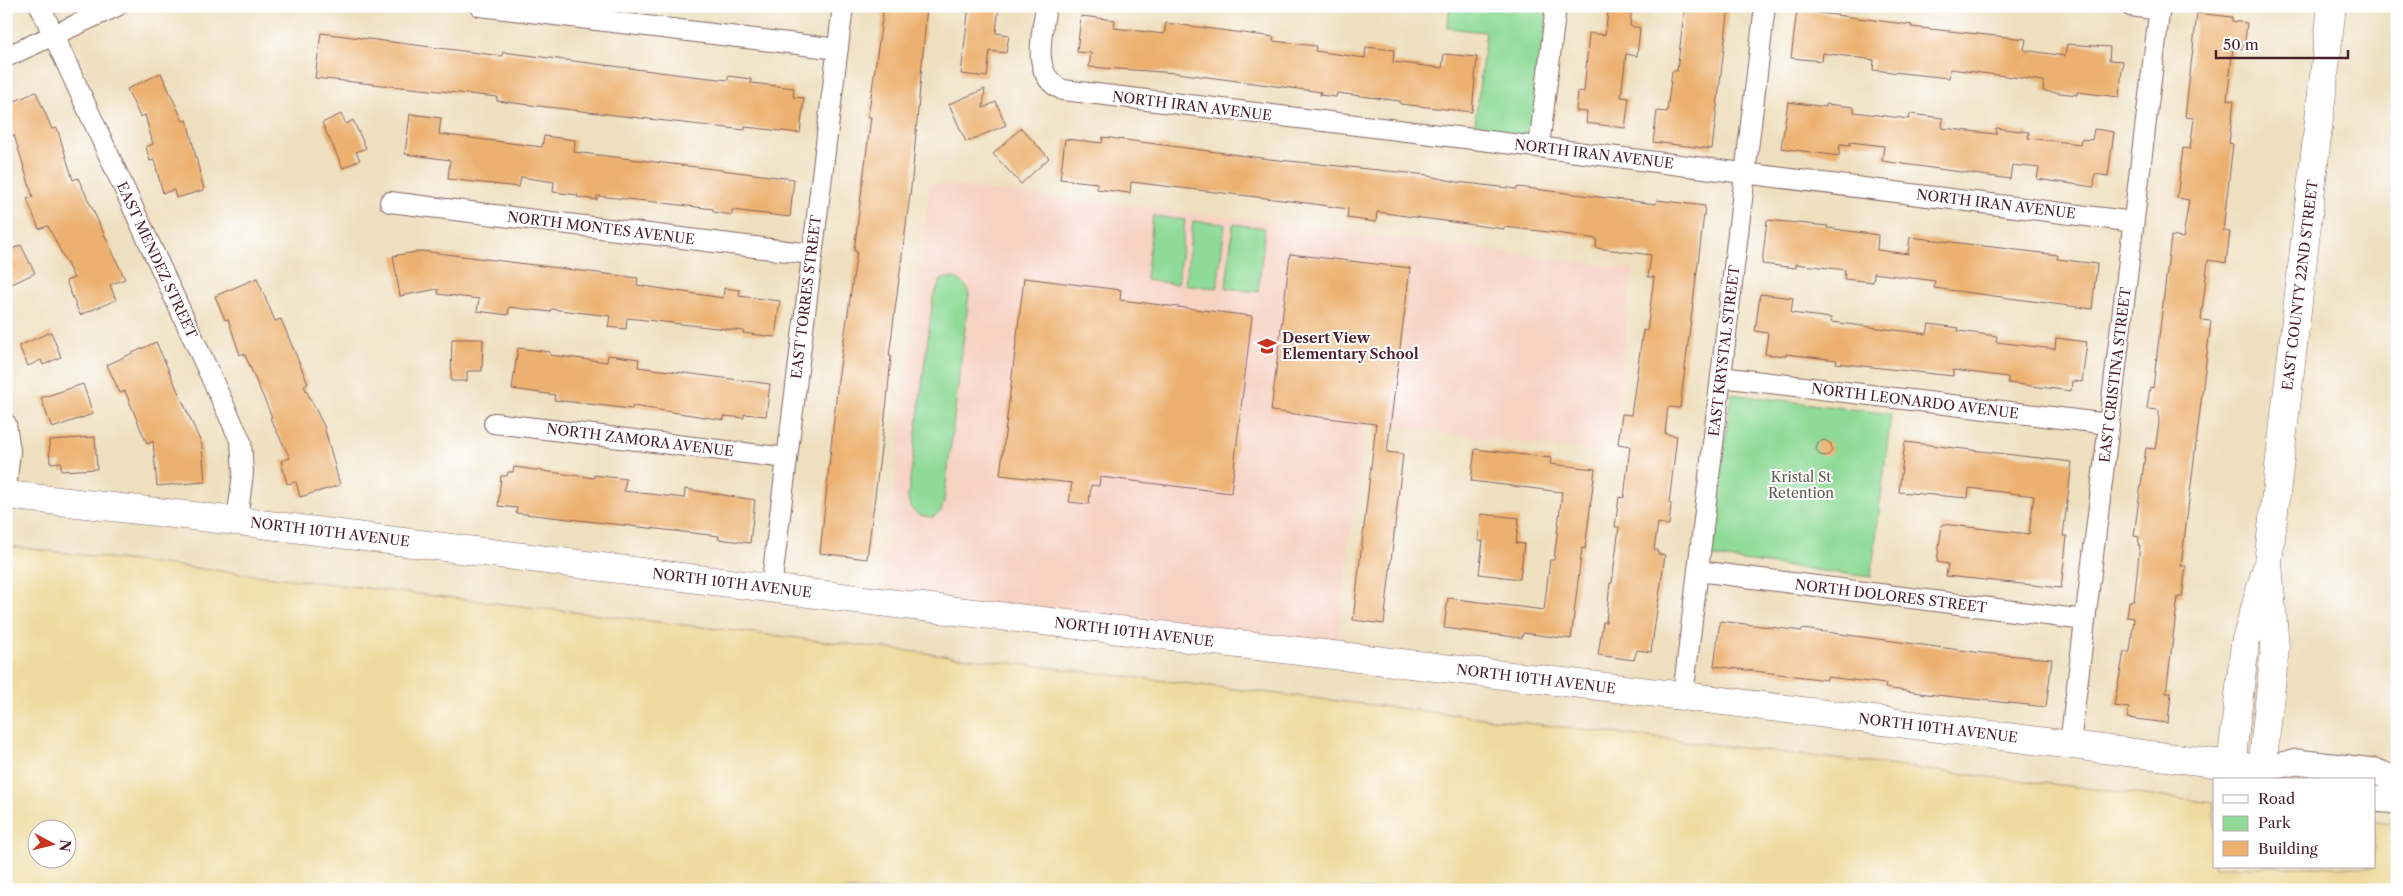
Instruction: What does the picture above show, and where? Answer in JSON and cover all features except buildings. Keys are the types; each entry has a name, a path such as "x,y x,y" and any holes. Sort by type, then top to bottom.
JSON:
{"main road":[{"name":"EAST COUNTY 22ND STREET","path":"2231,766 2245,643 2268,563 2332,6"},
{"name":"NORTH 10TH AVENUE","path":"6,495 237,521 771,588 1683,696 2070,744 2231,766 2271,774"},
{"name":"EAST COUNTY 22ND STREET","path":"2268,563 2275,648 2271,774"}],"street":[{"name":"EAST MENDEZ STREET","path":"40,6 240,442 243,473 237,521"},
{"path":"6,57 117,6"},
{"path":"480,6 838,49"},
{"name":"EAST TORRES STREET","path":"771,588 843,6"},
{"name":"NORTH IRAN AVENUE","path":"1046,6 1040,59 1044,74 1054,87 1083,93 1744,172 2134,222"},
{"path":"1539,147 1556,6"},
{"name":"EAST KRYSTAL STREET","path":"1683,696 1765,6"},
{"path":"2131,6 2160,8"},
{"name":"EAST CRISTINA STREET","path":"2070,744 2160,8"},
{"name":"NORTH MONTES AVENUE","path":"390,202 812,254"},
{"name":"NORTH LEONARDO AVENUE","path":"1721,378 2109,424"},
{"name":"NORTH ZAMORA AVENUE","path":"494,423 787,458"},
{"path":"6,424 10,451 6,489"},
{"name":"NORTH DOLORES STREET","path":"1698,571 2085,620"},
{"name":"NORTH 10TH AVENUE","path":"2271,774 2297,762 2374,771 2397,780"},
{"path":"2376,798 2397,801"}],"shaded area":[{"name":"Desert View Elementary School","path":"930,183 1294,225 1633,269 1610,453 1364,424 1335,656 880,602"}],"green space":[{"path":"1450,6 1556,6 1539,147 1473,139 1486,32 1447,28"},
{"path":"1153,216 1185,220 1178,284 1146,280"},
{"path":"1193,221 1225,224 1217,288 1185,285"},
{"path":"1233,224 1265,228 1258,292 1226,288"},
{"path":"955,278 961,281 966,286 969,294 944,501 941,511 933,517 928,517 919,515 913,510 908,497 933,297 941,280"},
{"name":"Kristal St Retention","path":"1731,394 1891,414 1871,577 1711,557"}],"sand":[{"path":"6,546 2213,803 2213,868 2376,868 2376,821 2397,824 2397,890 6,890"}],"place":[{"name":"Desert View Elementary School","path":"1267,346"}]}
